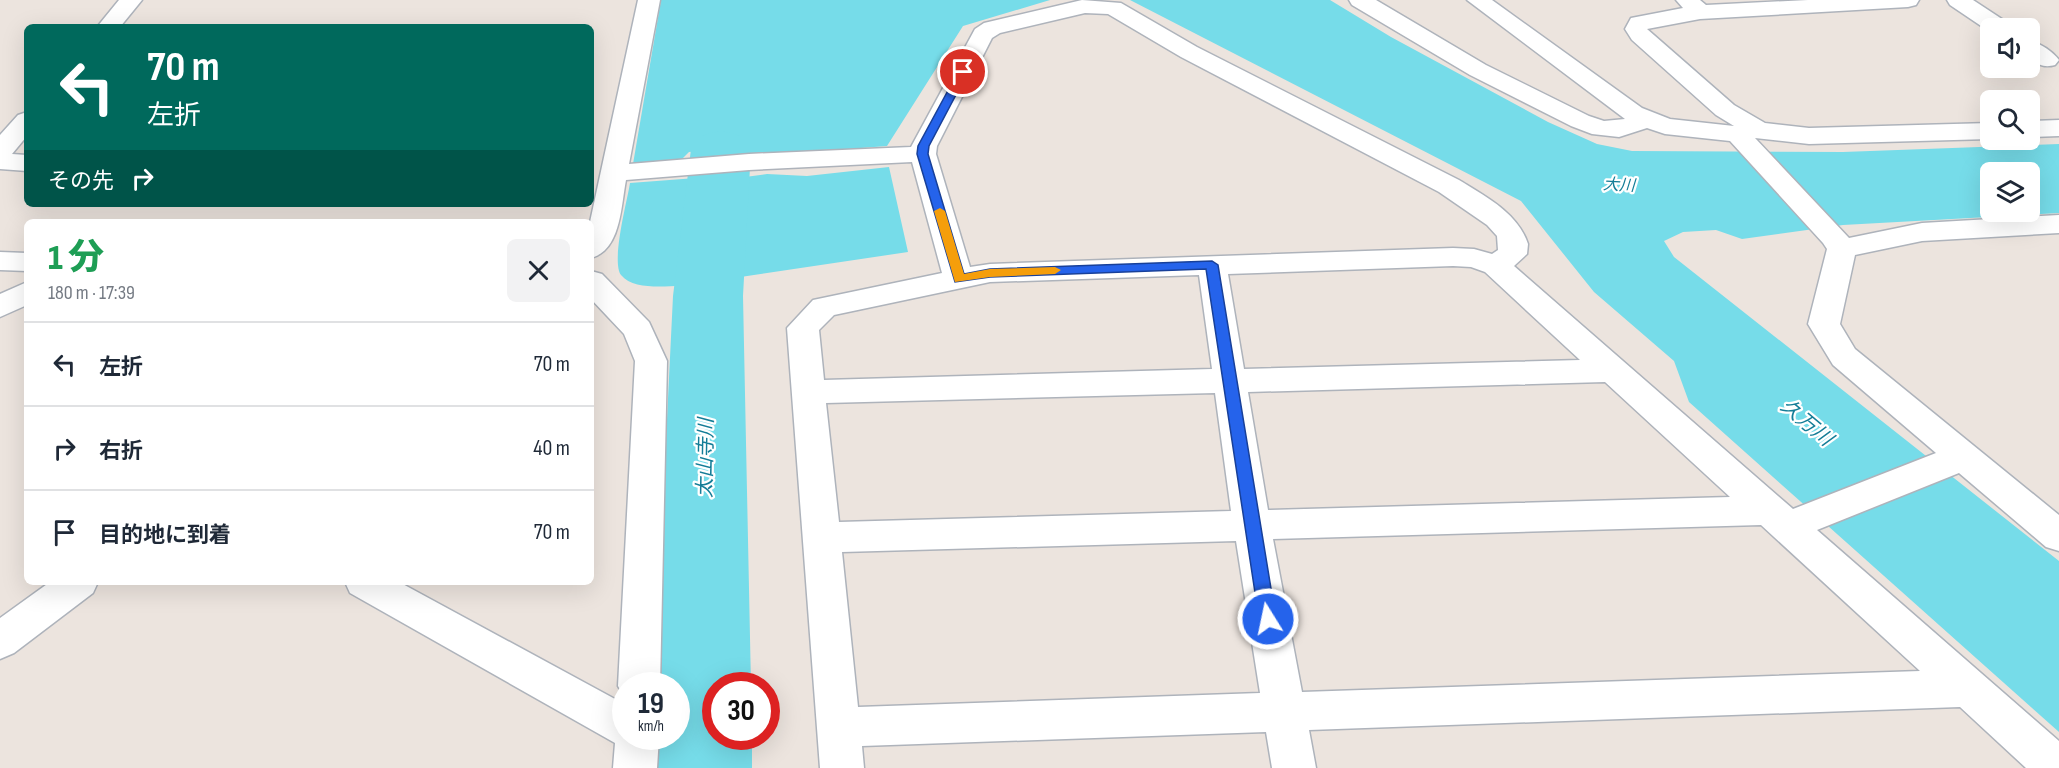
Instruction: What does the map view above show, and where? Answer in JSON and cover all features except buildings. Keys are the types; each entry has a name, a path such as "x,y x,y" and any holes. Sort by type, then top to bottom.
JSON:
{"street":[{"path":"111,24 131,0"},
{"path":"594,245 601,237 649,0"},
{"path":"1360,0 1478,70 1580,122 1601,129 1619,129 1646,120"},
{"path":"1478,0 1633,113 1665,126 1747,136 1980,131"},
{"path":"1838,243 1725,110 1636,29 1640,23 1693,6 1727,12 1908,0"},
{"path":"1958,0 1985,18"},
{"path":"959,279 923,154 924,146 983,34 992,28 1085,6 1113,8 1189,52 1474,201 1508,232 1514,243 1512,254 1495,265"},
{"path":"0,151 24,123"},
{"path":"2040,129 2059,128"},
{"path":"614,173 748,162 923,154"},
{"path":"0,161 24,163"},
{"path":"1838,243 1978,228 2059,224"},
{"path":"1838,243 1824,324 1844,357 1954,460 2059,536"},
{"path":"842,768 803,328 824,307 990,273 1454,257 1474,258 1495,265 1614,370 1790,518 1969,688 2058,768"},
{"path":"0,261 24,262"},
{"path":"1212,265 1252,526 1294,768"},
{"path":"594,284 638,328 651,361 640,672"},
{"path":"0,307 24,294"},
{"path":"809,392 1614,370"},
{"path":"822,538 1252,526 1790,518 1954,460"},
{"path":"0,641 75,585"},
{"path":"368,585 612,719"},
{"path":"838,728 1969,688"},
{"path":"635,768 636,750"}],"water":[{"path":"661,0 1050,0 963,26 887,146 747,157 745,147 689,152 681,160 633,164"},
{"path":"1130,0 1330,0 1391,37 1548,122 1597,144 1632,151 1843,152 1980,147 1980,150 2040,150 2040,145 2059,144 2059,213 2040,214 2040,162 1980,162 1980,217 1843,225 1742,239 1716,230 1683,232 1664,241 1674,257 2059,561 2059,732 1689,402 1674,361 1594,292 1521,201"},
{"path":"889,167 908,252 680,286 633,283 621,275 618,268 619,245 630,183 696,178 696,173 744,170 745,177 767,174 807,176"}],"waterway":[{"name":"太山寺川","path":"701,768 708,296 721,149"}],"slow traffic":[{"path":"940,211 959,279 990,273 1055,270"}],"route":[{"path":"963,72 924,146 923,154 959,279 990,273 1212,265 1268,619"}],"water label":[{"name":"大川","path":"1619,184"},
{"name":"久万川","path":"1807,422"}]}
